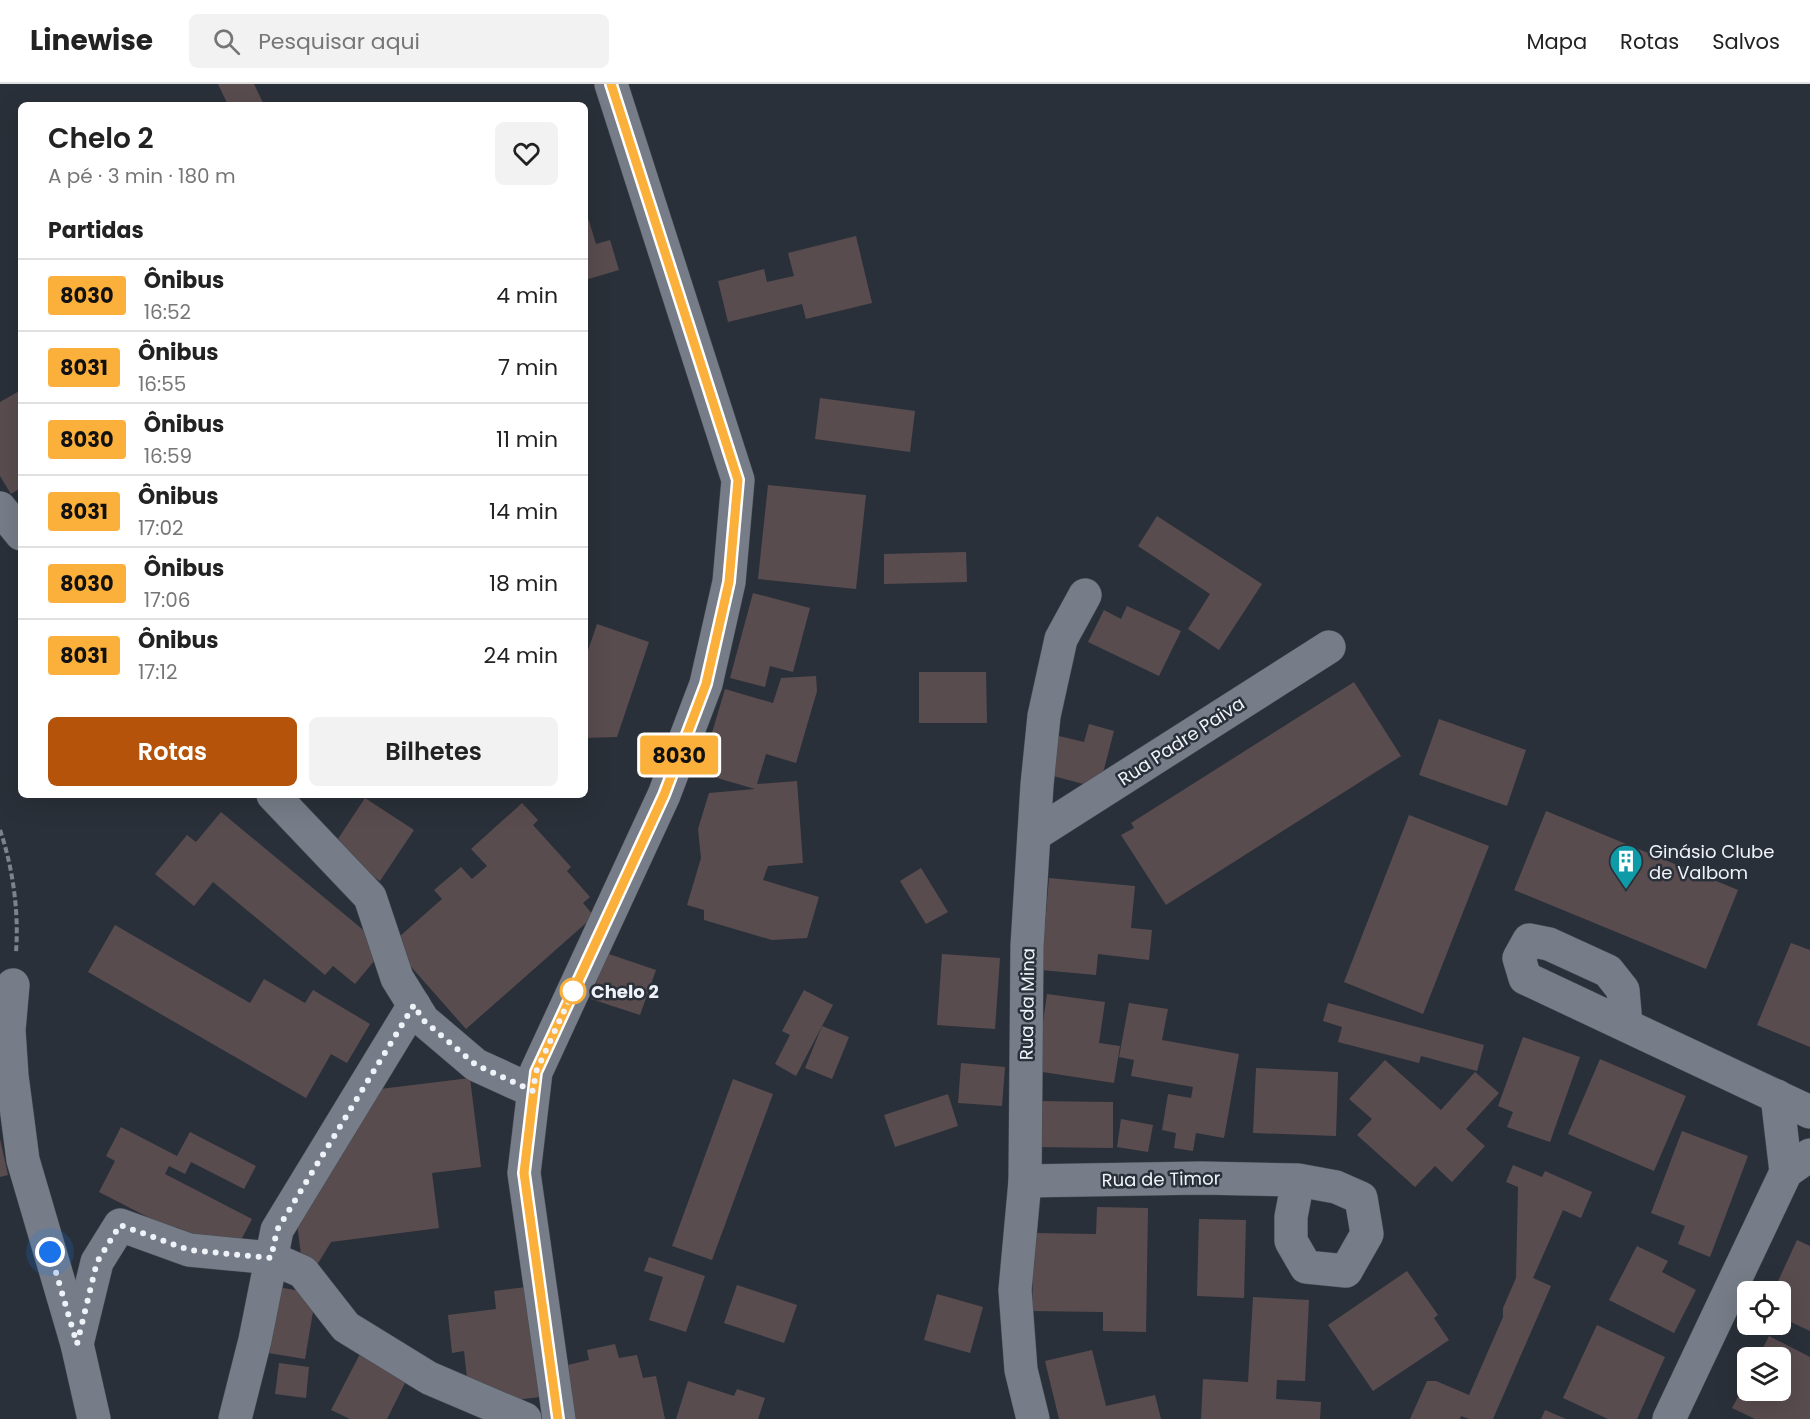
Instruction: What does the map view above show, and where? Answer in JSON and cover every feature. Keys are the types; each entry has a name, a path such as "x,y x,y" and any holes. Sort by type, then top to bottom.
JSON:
{"street":[{"path":"559,1419 524,1173 536,1072 664,795 706,684 729,582 738,480 611,84"},
{"path":"0,507 18,530"},
{"name":"Rua da Mina","path":"1033,1419 1021,1370 1014,1290 1025,1181 1028,946 1034,836 1044,716 1061,639 1085,595"},
{"name":"Rua Padre Paiva","path":"1034,836 1329,647"},
{"path":"276,798 370,897 397,978 423,1020 476,1065 533,1091"},
{"path":"13,985 9,1030 12,1076 23,1160 77,1344 94,1419"},
{"path":"235,1419 255,1341 277,1230 414,1005"},
{"path":"1626,1025 1810,1112"},
{"path":"1669,1419 1798,1163 1777,1096"},
{"name":"Rua de Timor","path":"1025,1181 1202,1178 1298,1180"},
{"path":"77,1344 97,1262 120,1225 189,1250 271,1258 303,1272 346,1327 429,1378 525,1419"}],"path":[{"path":"0,830 7,849 17,933 13,985"}],"building":[{"path":"218,84 254,84 263,102 227,102"},
{"path":"588,218 596,244 610,240 619,270 588,279"},
{"path":"856,236 872,303 806,319 802,304 728,322 718,281 764,269 767,282 794,276 788,253"},
{"path":"18,392 18,490 11,494 0,476 0,402"},
{"path":"820,398 915,411 910,452 815,439"},
{"path":"768,485 866,495 856,589 758,579"},
{"path":"1157,516 1262,584 1219,650 1188,629 1210,594 1138,546"},
{"path":"966,552 967,582 884,584 884,554"},
{"path":"753,593 810,608 793,672 770,666 765,687 730,678"},
{"path":"1127,606 1181,631 1159,676 1088,642 1104,610 1121,619"},
{"path":"597,624 649,642 617,737 588,738 588,650"},
{"path":"919,672 986,672 987,723 919,723"},
{"path":"816,676 817,691 796,763 766,754 757,784 797,781 803,863 768,866 763,880 819,897 807,938 772,940 704,920 704,910 687,905 701,858 698,829 709,793 755,789 700,773 725,689 773,703 781,678"},
{"path":"1354,682 1401,756 1166,905 1121,835 1134,828 1131,823"},
{"path":"1439,719 1526,750 1507,806 1419,775"},
{"path":"1089,724 1114,731 1099,788 1049,775 1059,736 1084,742"},
{"path":"365,798 414,830 380,881 332,848"},
{"path":"522,803 538,820 533,825 571,867 567,871 590,897 583,903 594,916 466,1029 391,944 442,899 434,890 461,867 472,879 487,866 471,849"},
{"name":"Ginásio Clube de Valbom","path":"1546,811 1738,890 1706,969 1514,890"},
{"path":"221,812 385,948 355,984 333,966 325,975 213,882 194,906 155,874 187,835 196,842"},
{"path":"1409,815 1489,846 1423,1014 1344,982"},
{"path":"921,868 948,912 926,924 900,881"},
{"path":"1049,878 1135,886 1131,928 1152,930 1149,960 1098,954 1096,975 1041,970"},
{"path":"115,925 250,1003 264,979 305,1003 313,990 370,1024 347,1063 331,1054 306,1098 88,972"},
{"path":"1791,943 1810,950 1810,1047 1757,1025"},
{"path":"606,953 656,970 640,1015 591,999"},
{"path":"942,954 1000,958 995,1029 937,1025"},
{"path":"804,990 833,1005 796,1076 775,1064 790,1035 782,1031"},
{"path":"1047,994 1105,1002 1099,1043 1120,1046 1114,1083 1036,1071"},
{"path":"1129,1003 1168,1009 1162,1040 1239,1054 1224,1138 1196,1133 1193,1151 1174,1148 1176,1133 1162,1130 1168,1094 1191,1098 1193,1087 1131,1076 1134,1060 1119,1057"},
{"path":"1328,1003 1484,1045 1477,1071 1421,1056 1419,1063 1338,1042 1342,1027 1323,1021"},
{"path":"822,1026 849,1037 832,1079 805,1068"},
{"path":"1523,1037 1580,1057 1550,1142 1507,1127 1513,1112 1498,1106"},
{"path":"1600,1059 1686,1096 1654,1171 1568,1134"},
{"path":"1385,1060 1441,1110 1475,1072 1499,1093 1466,1129 1485,1146 1452,1182 1435,1166 1415,1187 1357,1135 1372,1119 1349,1099"},
{"path":"961,1063 1005,1067 1002,1106 958,1103"},
{"path":"1256,1068 1338,1072 1336,1136 1253,1133"},
{"path":"470,1078 481,1167 432,1173 439,1228 331,1242 317,1265 301,1255 296,1214 372,1090"},
{"path":"733,1079 773,1094 712,1260 672,1246"},
{"path":"948,1094 958,1126 895,1147 884,1115"},
{"path":"1036,1101 1113,1102 1113,1148 1035,1147"},
{"path":"1121,1119 1153,1125 1148,1152 1117,1147"},
{"path":"121,1127 177,1156 190,1132 256,1166 244,1189 191,1162 185,1174 169,1166 165,1174 252,1219 233,1255 177,1227 175,1231 99,1192 115,1161 106,1156"},
{"path":"1682,1131 1748,1156 1710,1257 1678,1244 1685,1226 1651,1213"},
{"path":"0,1139 8,1175 0,1177"},
{"path":"1513,1165 1542,1177 1545,1171 1592,1192 1581,1218 1563,1210 1533,1278 1551,1286 1493,1419 1469,1419 1461,1416 1460,1419 1410,1419 1427,1381 1436,1381 1469,1395 1503,1317 1503,1308 1516,1278 1518,1187 1506,1182"},
{"path":"1097,1207 1148,1208 1146,1332 1103,1331 1103,1312 1032,1311 1034,1233 1096,1234"},
{"path":"1199,1219 1246,1220 1244,1298 1197,1296"},
{"path":"1797,1240 1810,1246 1810,1331 1791,1322 1791,1281 1778,1281"},
{"path":"1637,1246 1668,1261 1662,1272 1696,1290 1674,1333 1609,1300"},
{"path":"649,1257 705,1276 686,1332 649,1320 663,1277 644,1271"},
{"path":"1407,1271 1438,1315 1434,1318 1449,1340 1373,1391 1328,1325"},
{"path":"267,1285 316,1294 305,1359 256,1351"},
{"path":"737,1285 797,1305 784,1343 724,1323"},
{"path":"526,1287 540,1397 470,1405 464,1351 452,1353 448,1315 496,1309 494,1291"},
{"path":"937,1294 983,1307 970,1353 924,1340"},
{"path":"1253,1297 1309,1300 1305,1381 1277,1380 1276,1399 1321,1402 1320,1419 1201,1419 1203,1379 1248,1382"},
{"path":"1597,1325 1665,1357 1637,1419 1608,1419 1563,1398"},
{"path":"1769,1336 1790,1347 1764,1347"},
{"path":"615,1344 619,1358 637,1355 643,1378 656,1376 665,1419 571,1419 559,1367 589,1360 587,1350"},
{"path":"1791,1347 1810,1357 1810,1419 1755,1419 1732,1408 1737,1399 1737,1401 1791,1401"},
{"path":"1092,1350 1106,1406 1155,1395 1161,1419 1059,1419 1045,1361"},
{"path":"360,1354 407,1379 387,1419 350,1419 331,1410"},
{"path":"279,1363 309,1367 306,1398 275,1394"},
{"path":"688,1381 734,1396 737,1389 765,1398 758,1419 676,1419"},
{"path":"1545,1410 1566,1419 1541,1419"}],"bus line":[{"name":"8030","path":"558,1419 524,1173 536,1072 664,795 706,684 729,582 738,480 611,84"}],"place":[{"name":"Ginásio Clube de Valbom","path":"1626,890"},
{"name":"Chelo 2","path":"573,991"}],"route":[{"path":"50,1252 77,1344 97,1262 120,1225 189,1250 271,1258 277,1230 414,1005 423,1020 476,1065 533,1091 536,1072 575,987 573,991"}]}
